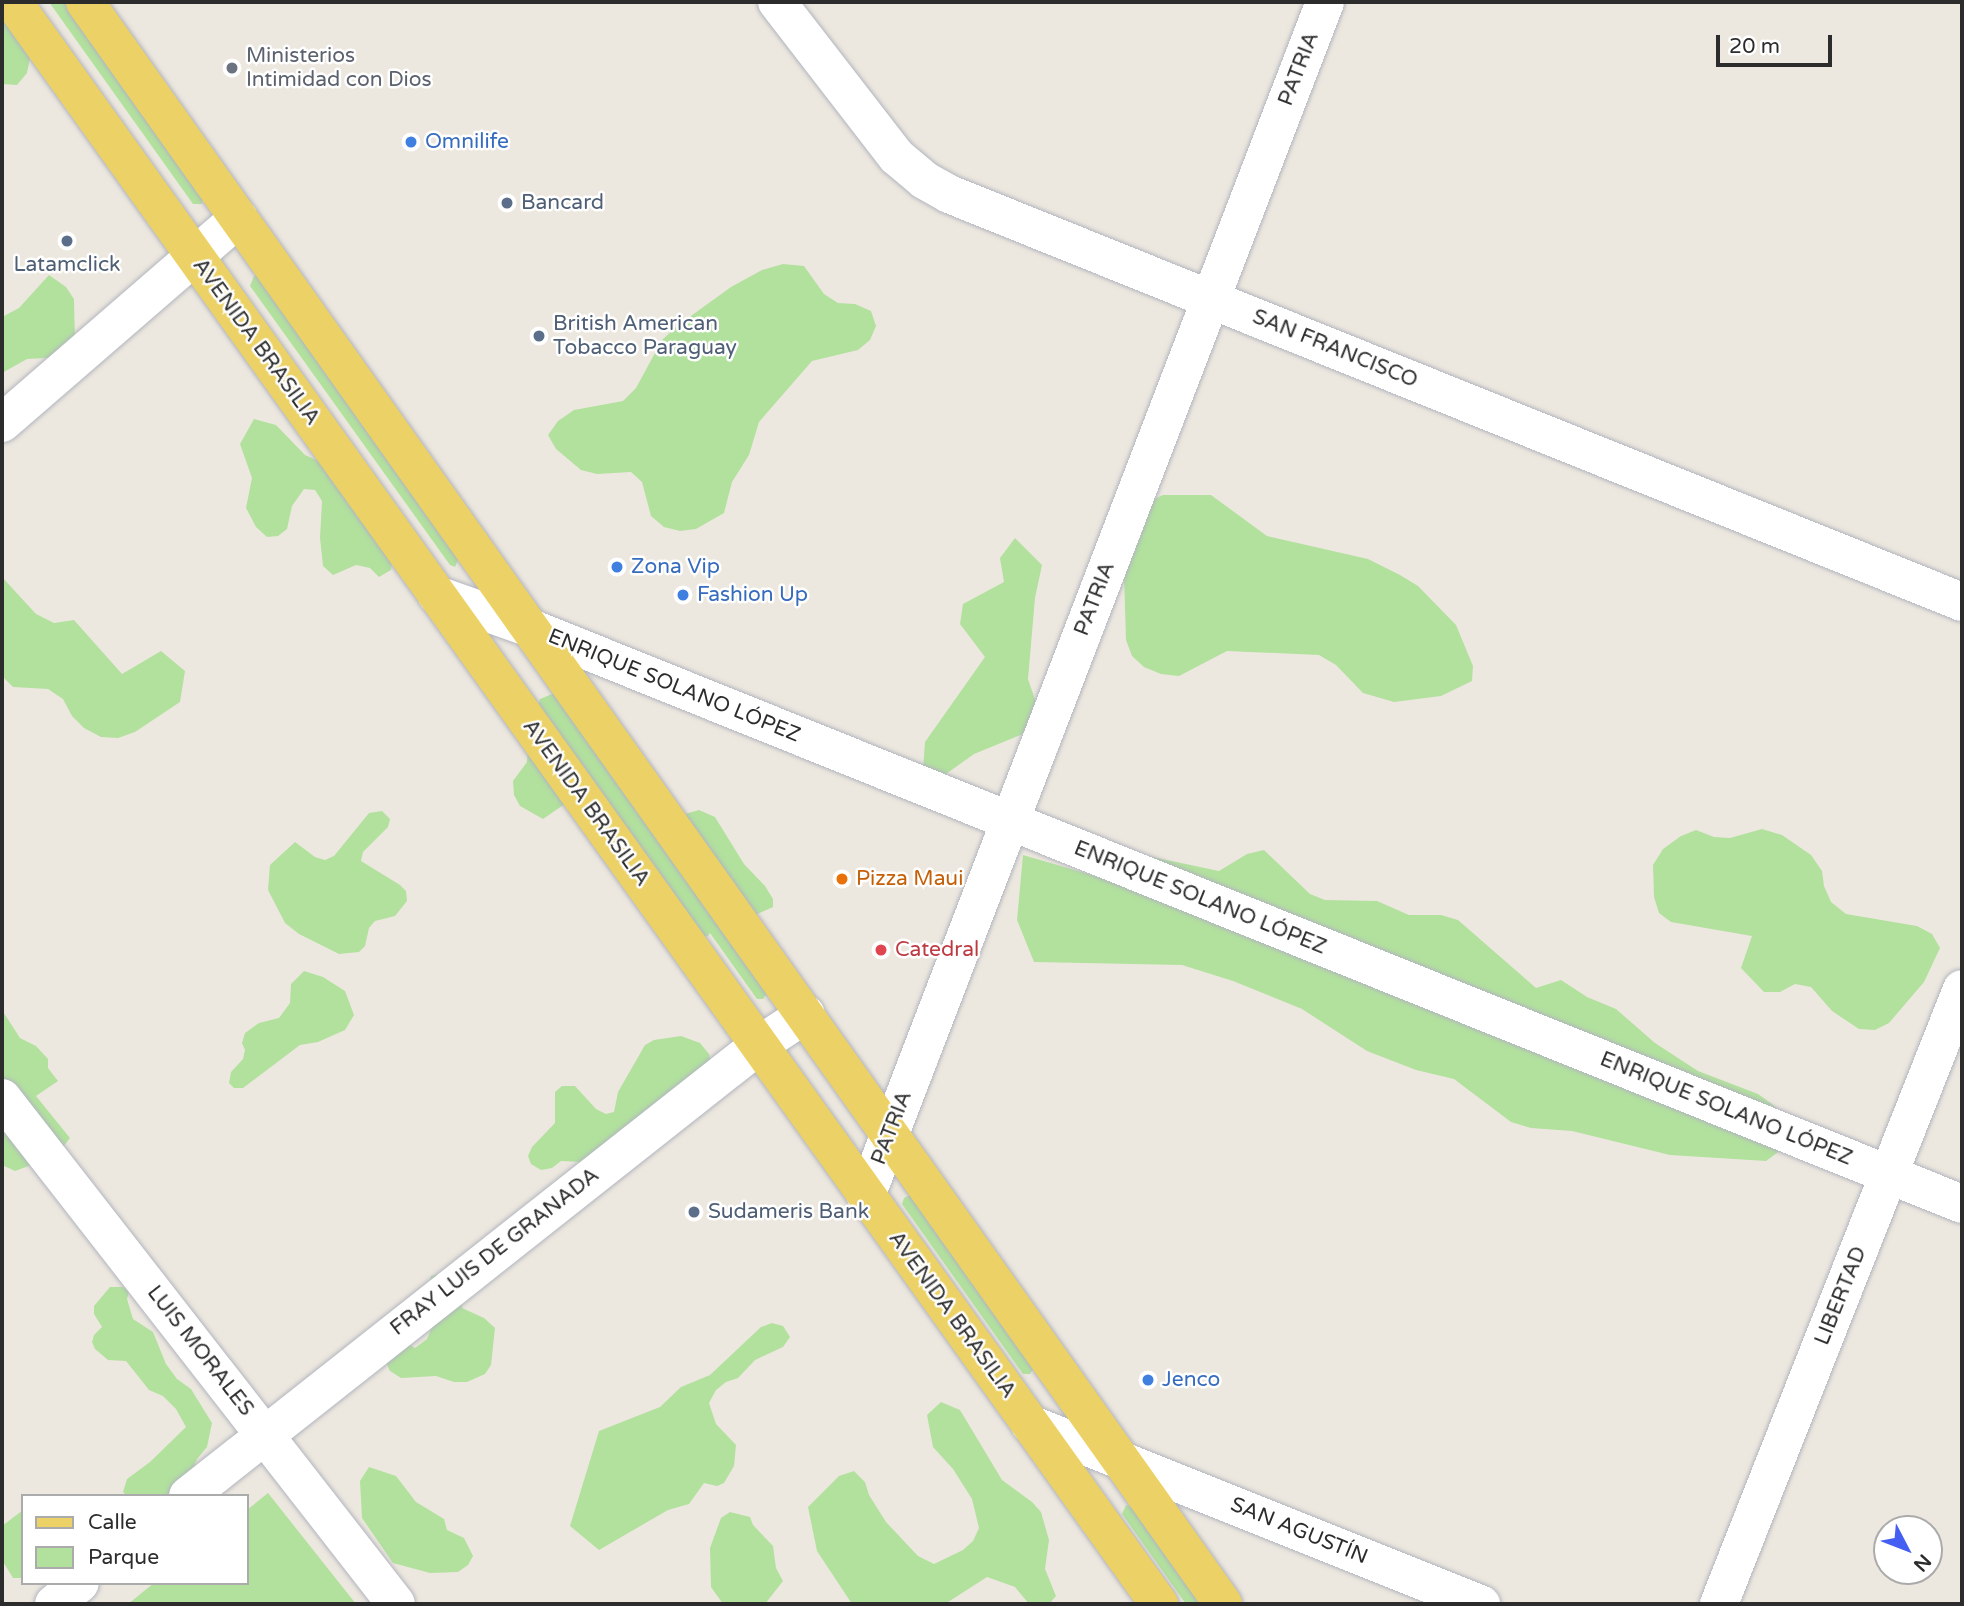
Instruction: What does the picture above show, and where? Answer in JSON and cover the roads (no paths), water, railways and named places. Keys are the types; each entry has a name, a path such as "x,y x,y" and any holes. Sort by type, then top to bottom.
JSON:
{"main road":[{"name":"AVENIDA BRASILIA","path":"13,2 1159,1604"},
{"path":"85,2 533,629 891,1133 1117,1458 1223,1604"}],"street":[{"name":"SAN FRANCISCO","path":"777,2 891,149 924,180 949,194 1962,602"},
{"name":"PATRIA","path":"866,1196 1325,2"},
{"path":"2,423 239,218"},
{"name":"ENRIQUE SOLANO LÓPEZ","path":"437,595 533,629 1962,1204"},
{"name":"LIBERTAD","path":"1719,1604 1962,989"},
{"name":"FRAY LUIS DE GRANADA","path":"190,1494 759,1045 806,1014"},
{"name":"LUIS MORALES","path":"2,1098 397,1604"},
{"path":"1030,1424 1117,1458"},
{"name":"SAN AGUSTÍN","path":"1117,1458 1481,1604"},
{"path":"54,1604 78,1585"}],"place":[{"name":"Ministerios Intimidad con Dios","path":"232,68"},
{"name":"Omnilife","path":"411,142"},
{"name":"Bancard","path":"507,203"},
{"name":"Latamclick","path":"67,241"},
{"name":"British American Tobacco Paraguay","path":"539,336"},
{"name":"Zona Vip","path":"617,567"},
{"name":"Fashion Up","path":"683,595"},
{"name":"Pizza Maui","path":"842,879"},
{"name":"Catedral","path":"881,950"},
{"name":"Sudameris Bank","path":"694,1212"},
{"name":"Jenco","path":"1148,1380"}]}
